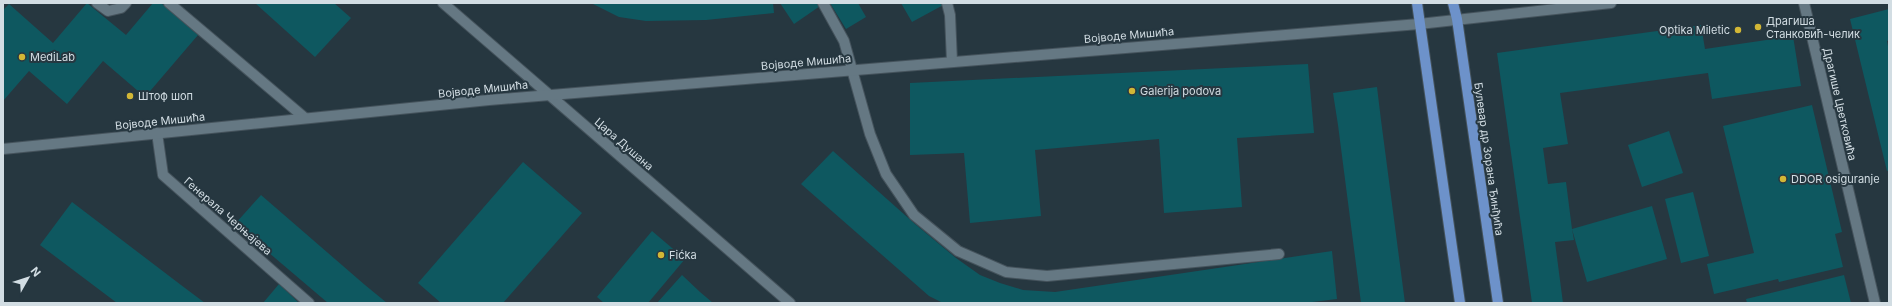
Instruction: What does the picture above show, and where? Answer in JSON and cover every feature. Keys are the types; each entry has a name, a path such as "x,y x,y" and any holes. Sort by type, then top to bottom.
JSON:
{"main road":[{"path":"1417,3 1460,303"},
{"name":"Булевар др Зорана Ђинђића","path":"1453,3 1457,19 1498,303"}],"street":[{"path":"97,3 108,11 121,8 126,3"},
{"path":"169,3 305,118"},
{"name":"Цара Душана","path":"443,3 790,303"},
{"path":"823,3 844,41 870,134 886,174 914,215 958,251 1006,272 1047,276 1280,254"},
{"path":"946,3 950,15 952,62"},
{"name":"Војводе Мишића","path":"3,149 548,95 1419,24 1611,3"},
{"name":"Драгише Цветковића","path":"1804,3 1875,303"},
{"name":"Генерала Черњајева","path":"157,133 163,175 309,303"}],"building":[{"path":"87,3 126,35 153,3 161,3 198,35 145,97 103,61 67,104 29,71 3,101 3,10 9,4 53,43"},
{"path":"255,3 334,3 351,18 315,57"},
{"path":"591,3 773,3 774,13 706,20 646,21 619,17"},
{"path":"780,3 822,3 823,4 794,24"},
{"path":"830,3 858,3 866,17 846,29"},
{"path":"901,3 947,3 912,22"},
{"path":"1889,9 1889,40 1887,41 1889,51 1889,170 1887,171 1850,19"},
{"path":"1701,25 1705,49 1793,36 1801,86 1712,99 1708,73 1560,93 1568,144 1543,148 1548,184 1566,182 1574,240 1555,242 1563,303 1532,303 1497,53"},
{"path":"1308,64 1314,133 1237,138 1242,207 1164,213 1159,139 1035,150 1041,216 970,223 964,153 910,155 910,83"},
{"path":"1377,87 1405,303 1361,303 1333,93"},
{"name":"DDOR osiguranje","path":"1812,105 1842,232 1835,234 1843,267 1779,282 1778,279 1714,294 1707,264 1754,253 1723,126"},
{"path":"1669,131 1683,173 1642,187 1628,145"},
{"path":"833,151 915,224 956,258 980,275 1023,290 1055,292 1332,251 1337,299 1304,303 943,303 929,296 801,184"},
{"path":"523,162 582,213 503,303 441,303 418,283"},
{"path":"1693,192 1709,256 1681,263 1665,199"},
{"path":"261,195 387,303 328,303 235,224"},
{"path":"72,202 205,303 117,303 40,245"},
{"path":"1652,206 1667,259 1587,282 1572,229"},
{"path":"652,231 685,259 648,303 604,303 597,297"},
{"path":"682,275 700,292 713,303 657,303"},
{"path":"1844,275 1851,303 1747,303 1746,299"},
{"path":"279,284 299,303 263,303"}],"place":[{"name":"Драгиша Станковић-челик","path":"1758,27"},
{"name":"Optika Miletic","path":"1738,30"},
{"name":"MediLab","path":"22,57"},
{"name":"Galerija podova","path":"1132,91"},
{"name":"Штоф шоп","path":"130,96"},
{"name":"DDOR osiguranje","path":"1783,179"},
{"name":"Fićka","path":"661,255"}]}
